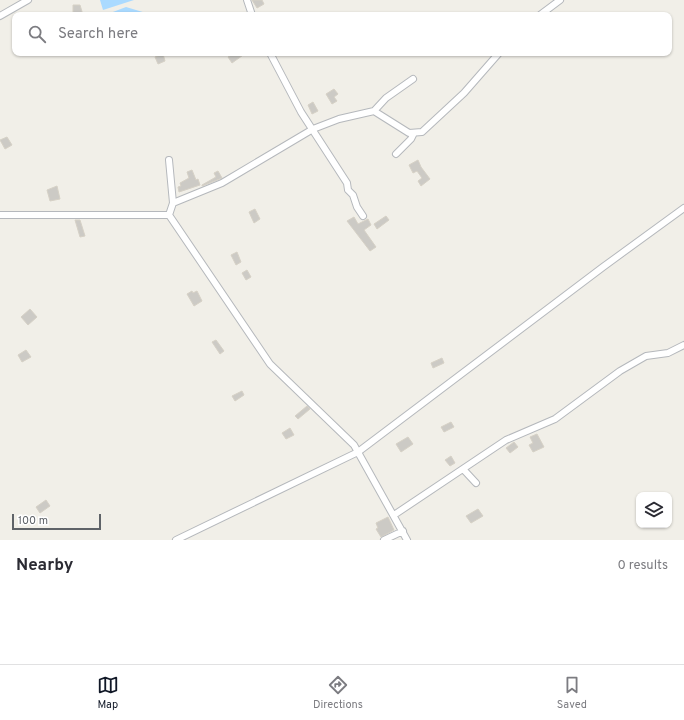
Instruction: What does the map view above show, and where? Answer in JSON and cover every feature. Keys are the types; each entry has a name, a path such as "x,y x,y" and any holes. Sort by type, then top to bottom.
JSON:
{"street":[{"path":"0,16 28,0"},
{"path":"247,0 251,12"},
{"path":"544,12 560,0"},
{"path":"272,56 301,112 347,183 348,190 353,195 363,216"},
{"path":"374,111 409,133 422,132 464,93 496,56"},
{"path":"173,203 222,183 313,129 339,118 374,111 386,98 413,79"},
{"path":"396,154 411,139 414,133"},
{"path":"169,160 173,203 169,215"},
{"path":"176,540 358,452 596,271 684,208"},
{"path":"0,215 169,215"},
{"path":"169,215 270,364 354,445 407,540"},
{"path":"394,515 506,440 555,419 620,371 646,356 668,353 684,345"},
{"path":"463,469 476,483"},
{"path":"384,540 403,531"}],"water":[{"path":"100,0 134,0 103,10"},
{"path":"126,7 143,12 113,12"}],"building":[{"path":"252,0 262,0 264,4 257,8"},
{"path":"73,5 80,5 82,12 73,12"},
{"path":"164,56 165,61 158,64 155,57"},
{"path":"230,56 242,56 232,63 228,57"},
{"path":"334,89 338,94 334,97 337,101 332,104 326,94"},
{"path":"313,102 318,111 312,114 308,105"},
{"path":"7,137 12,145 5,149 0,140"},
{"path":"418,160 421,167 430,179 421,186 418,181 422,178 417,171 413,173 409,165"},
{"path":"192,170 200,185 179,192 178,187 181,186 180,183 189,178 187,172"},
{"path":"218,171 222,178 202,186 216,177 214,173"},
{"path":"57,186 60,199 50,201 47,190"},
{"path":"255,209 260,219 254,223 249,212"},
{"path":"386,216 389,220 377,229 374,224"},
{"path":"354,217 358,224 368,219 371,225 364,230 376,247 370,251 347,221"},
{"path":"75,220 80,220 85,236 80,237"},
{"path":"237,252 241,262 236,265 231,255"},
{"path":"247,270 251,277 246,280 242,273"},
{"path":"192,291 193,293 197,291 202,301 194,306 187,294"},
{"path":"30,309 37,317 28,325 21,317"},
{"path":"216,340 224,351 220,354 212,342"},
{"path":"26,350 31,357 22,362 18,355"},
{"path":"442,358 444,363 433,368 431,363"},
{"path":"242,391 244,395 235,401 232,396"},
{"path":"307,406 310,409 298,419 295,416"},
{"path":"451,422 454,427 444,432 441,427"},
{"path":"290,428 294,435 286,439 282,433"},
{"path":"537,434 544,447 533,452 529,445 533,443 530,437"},
{"path":"408,437 413,444 401,452 396,444"},
{"path":"514,442 518,447 510,453 506,448"},
{"path":"451,456 455,463 450,466 445,460"},
{"path":"46,500 50,506 40,513 36,507"},
{"path":"478,509 483,516 471,523 466,516"},
{"path":"388,517 394,530 381,537 376,529 378,528 376,523"}]}
